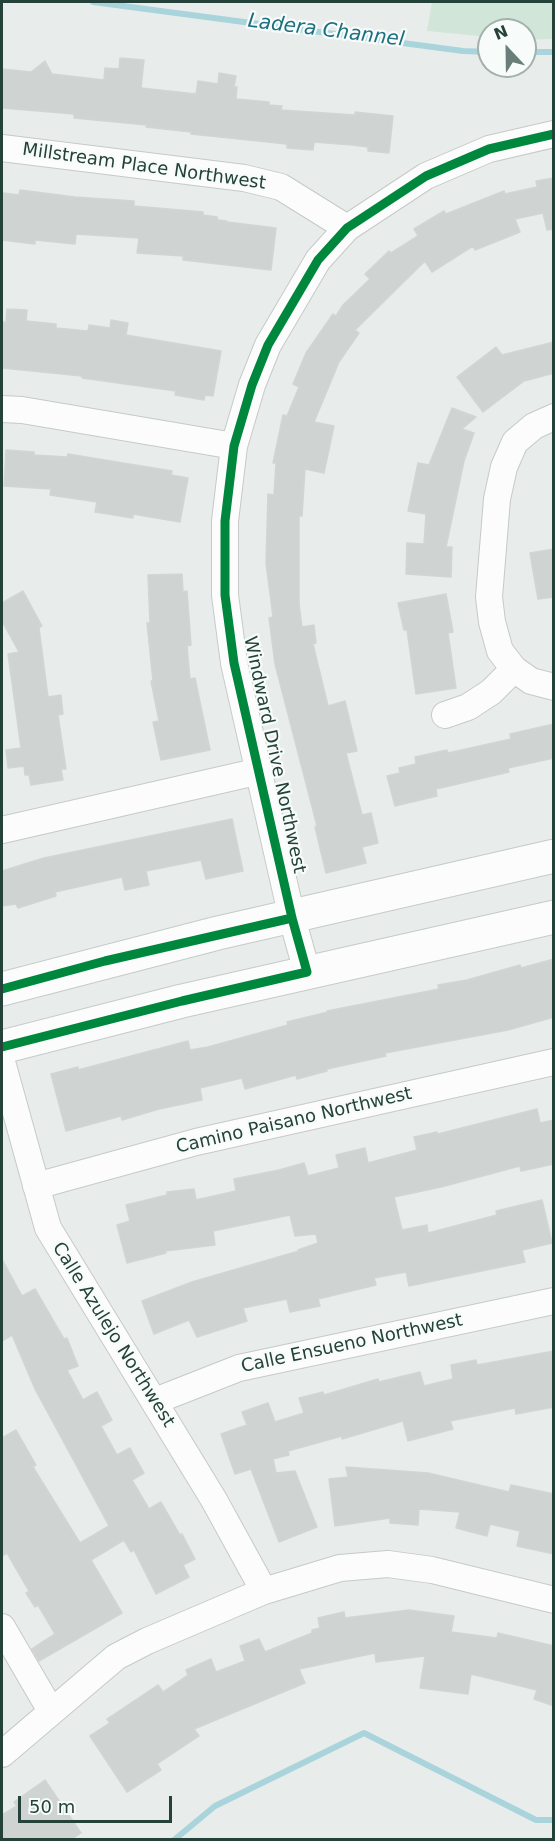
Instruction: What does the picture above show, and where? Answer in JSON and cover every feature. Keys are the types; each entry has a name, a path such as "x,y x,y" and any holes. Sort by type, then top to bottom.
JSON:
{"main road":[{"path":"2,989 128,955 554,856"},
{"path":"2,1047 182,1000 554,916"}],"street":[{"name":"Windward Drive Northwest","path":"307,972 292,918 234,663 225,595 225,521 234,446 252,386 268,345 318,260 347,228 426,176 489,148 554,135"},
{"name":"Millstream Place Northwest","path":"2,147 244,177 281,188 347,228"},
{"path":"2,409 22,410 234,446"},
{"path":"554,417 534,426 515,442 504,467 497,499 489,597 492,622 500,651 514,669 531,681 554,687"},
{"path":"446,715 468,707 483,697 514,669"},
{"path":"2,830 260,771"},
{"name":"Calle Azulejo Northwest","path":"2,1062 48,1228 214,1500 264,1591"},
{"name":"Camino Paisano Northwest","path":"36,1186 196,1143 554,1062"},
{"name":"Calle Ensueno Northwest","path":"155,1401 239,1368 554,1301"},
{"path":"2,1754 116,1657 147,1641 264,1591 340,1568 388,1564 432,1570 554,1600"},
{"path":"2,1627 51,1711"}],"green space":[{"path":"432,2 553,2 553,39 537,40 537,18 477,18 477,36 427,31"}],"building":[{"path":"120,58 144,60 141,88 196,94 198,81 218,84 219,73 236,76 234,87 237,87 236,99 269,102 269,105 282,106 281,110 355,115 355,112 393,116 389,153 368,151 368,147 314,142 313,150 287,148 287,144 191,134 191,132 146,127 147,125 74,118 74,114 2,108 2,69 31,72 45,61 52,74 104,80 105,68 119,69"},
{"path":"554,178 554,229 547,230 543,213 515,219 520,232 475,250 473,246 432,272 425,261 355,330 359,333 339,362 314,422 334,426 324,473 305,469 302,516 299,516 299,604 302,627 314,625 316,643 313,644 328,706 345,701 357,751 346,753 362,815 371,813 378,843 362,847 366,863 326,873 315,827 317,826 275,664 269,618 273,617 266,563 268,494 274,495 276,463 273,463 283,415 287,416 299,387 293,384 306,353 333,314 336,316 343,305 370,279 365,274 389,251 391,253 418,236 414,229 444,211 446,214 504,191 505,194 537,187 536,181"},
{"path":"20,190 134,201 134,206 203,212 203,215 217,217 218,220 227,222 276,228 271,270 183,260 183,256 137,253 139,238 76,234 75,244 35,240 35,244 2,240 3,193 19,195"},
{"path":"7,309 27,310 26,321 56,324 56,328 88,331 89,325 110,328 111,320 128,323 126,335 221,351 213,396 205,395 204,400 175,395 176,391 82,378 82,376 2,368 2,322 6,322"},
{"path":"554,342 554,373 524,381 483,412 457,377 496,347 502,355"},
{"path":"452,408 476,417 462,429 474,433 464,461 446,547 452,547 451,577 406,574 407,543 424,544 426,514 408,511 418,463 429,465"},
{"path":"6,450 34,452 34,455 67,457 68,454 172,471 171,475 188,478 180,522 133,514 133,518 95,512 97,502 50,495 51,489 4,486"},
{"path":"554,549 554,597 538,599 530,553"},
{"path":"182,574 183,592 187,591 191,645 187,646 190,679 195,678 210,750 161,760 153,722 159,721 151,681 153,681 147,623 150,623 148,575"},
{"path":"23,591 42,626 39,628 48,697 61,695 63,714 58,715 66,769 61,769 63,780 31,785 29,775 25,775 24,766 8,768 6,750 21,748 8,654 19,652 2,621 2,603"},
{"path":"446,594 453,632 448,633 456,688 416,694 407,630 404,630 398,603"},
{"path":"554,724 554,758 508,768 509,772 436,789 437,796 395,806 387,776 400,773 399,768 416,764 415,757 447,750 448,753 511,739 510,734"},
{"path":"232,819 243,871 206,879 201,860 146,871 149,885 125,890 122,877 55,892 56,896 18,908 16,904 2,906 2,871 44,858"},
{"path":"554,959 554,1017 508,1030 385,1053 386,1056 327,1069 327,1071 297,1079 296,1075 245,1089 242,1078 200,1088 202,1100 122,1120 121,1116 66,1131 51,1074 78,1067 78,1070 188,1041 190,1050 208,1047 288,1025 287,1022 327,1011 439,989 438,985"},
{"path":"537,1109 540,1123 554,1120 554,1164 521,1171 520,1166 394,1197 402,1230 427,1225 428,1233 497,1215 496,1211 542,1200 552,1243 522,1250 525,1262 409,1286 406,1272 374,1278 376,1285 318,1299 320,1306 290,1312 287,1299 243,1308 247,1321 197,1337 189,1320 154,1334 142,1301 192,1282 299,1251 318,1243 316,1234 295,1236 290,1215 213,1231 215,1245 165,1251 166,1253 127,1263 117,1225 130,1221 126,1205 167,1195 167,1192 194,1189 196,1200 236,1191 234,1179 304,1163 308,1176 339,1168 336,1155 365,1148 368,1163 417,1150 414,1137 437,1132 438,1134"},
{"path":"2,1259 22,1296 35,1289 64,1339 67,1338 78,1366 67,1370 83,1400 97,1392 112,1420 101,1426 117,1455 130,1448 144,1473 132,1480 149,1509 161,1502 195,1559 183,1565 189,1577 156,1594 134,1550 131,1552 124,1540 91,1560 122,1613 39,1661 32,1649 55,1634 38,1605 35,1607 26,1593 29,1591 7,1553 2,1556 2,1438 16,1430 36,1465 33,1467 80,1543 109,1526 35,1389 12,1335 2,1341"},
{"path":"554,1351 554,1407 516,1414 515,1408 450,1421 453,1429 408,1441 403,1421 342,1439 342,1436 288,1451 289,1455 273,1459 276,1473 295,1471 317,1527 279,1542 251,1469 235,1474 221,1434 247,1425 242,1412 268,1403 275,1422 304,1413 299,1398 323,1392 324,1395 378,1379 379,1382 420,1372 424,1386 453,1379 451,1365 476,1360 477,1365"},
{"path":"346,1467 428,1473 509,1492 511,1485 554,1494 554,1554 517,1546 520,1531 490,1524 487,1536 456,1528 460,1512 419,1509 418,1525 390,1523 390,1518 335,1526 329,1479 348,1477"},
{"path":"409,1610 454,1616 451,1632 497,1638 498,1633 554,1646 554,1706 534,1699 537,1690 471,1674 468,1694 420,1688 425,1656 376,1662 375,1653 299,1669 305,1683 194,1729 199,1736 157,1764 161,1770 127,1792 90,1736 110,1723 107,1719 158,1685 163,1692 188,1675 186,1670 211,1659 216,1672 245,1661 240,1646 259,1639 265,1652 320,1628 318,1618 344,1612 345,1618"},
{"path":"45,1780 81,1833 72,1839 2,1839 2,1815 17,1806 14,1802"}],"waterway":[{"name":"Ladera Channel","path":"93,2 477,52"},
{"name":"Ladera Channel","path":"537,52 554,52"},
{"path":"174,1840 215,1806 364,1733 536,1820 554,1820"}],"cycle path":[{"path":"2,1047 307,972 292,918 234,663 225,595 225,521 234,446 252,385 268,345 318,260 347,228 426,176 489,149 554,134"},
{"path":"2,989 105,961 292,918"}]}
